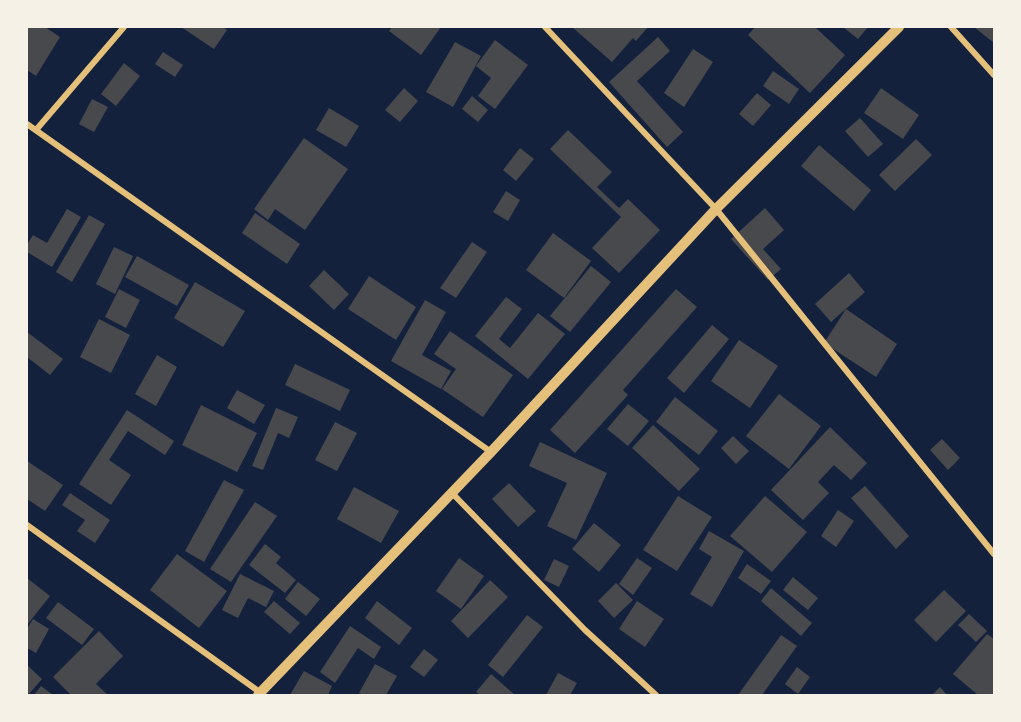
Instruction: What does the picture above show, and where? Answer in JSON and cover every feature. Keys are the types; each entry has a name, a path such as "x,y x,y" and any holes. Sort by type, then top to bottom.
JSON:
{"street":[{"path":"36,130 124,27"},
{"path":"545,27 716,209 994,554"},
{"path":"27,525 260,694 491,452 716,209 899,27"},
{"path":"951,27 994,75"},
{"path":"27,124 491,452"},
{"path":"452,493 585,630 656,695"}],"building":[{"path":"27,27 45,27 60,37 36,76 27,70"},
{"path":"181,27 223,27 227,30 214,49"},
{"path":"392,27 441,27 421,55 389,31"},
{"path":"572,27 648,27 636,41 633,38 612,62"},
{"path":"755,27 815,27 845,55 810,93 748,35"},
{"path":"843,27 868,27 858,39"},
{"path":"974,27 994,27 994,43"},
{"path":"658,37 670,51 637,81 683,132 667,147 609,82"},
{"path":"495,40 528,65 495,109 478,96 491,78 476,66"},
{"path":"455,42 481,56 453,107 426,92"},
{"path":"693,49 713,62 684,107 664,93"},
{"path":"163,52 183,65 175,77 155,64"},
{"path":"124,63 140,76 116,106 101,94"},
{"path":"773,71 799,89 789,104 763,86"},
{"path":"404,88 418,101 400,122 385,110"},
{"path":"881,88 919,115 903,139 864,113"},
{"path":"757,93 771,105 753,126 739,114"},
{"path":"472,96 488,110 478,122 462,109"},
{"path":"92,99 108,107 94,132 79,124"},
{"path":"329,108 359,126 346,147 316,130"},
{"path":"860,118 883,144 868,157 845,131"},
{"path":"568,130 612,172 597,187 619,208 628,199 660,230 619,273 592,248 621,217 550,149"},
{"path":"304,138 348,169 305,230 275,209 268,220 254,209"},
{"path":"916,139 932,155 895,191 879,175"},
{"path":"819,145 871,190 854,211 801,166"},
{"path":"520,148 534,159 516,181 503,170"},
{"path":"506,191 520,200 508,221 493,212"},
{"path":"765,208 784,230 763,249 781,269 768,280 731,239"},
{"path":"67,209 81,217 52,267 27,252 27,245 33,235 47,243"},
{"path":"255,213 300,244 287,264 242,233"},
{"path":"89,215 105,224 72,282 56,272"},
{"path":"553,233 591,261 564,298 526,270"},
{"path":"472,242 487,252 456,298 440,288"},
{"path":"114,247 133,256 115,294 96,284"},
{"path":"137,256 189,285 177,306 125,277"},
{"path":"591,266 611,282 570,332 550,316"},
{"path":"324,270 349,294 334,310 309,286"},
{"path":"849,273 865,292 831,322 815,304"},
{"path":"369,276 416,307 396,340 348,309"},
{"path":"195,282 245,311 223,347 174,318"},
{"path":"119,289 140,300 126,328 105,317"},
{"path":"676,289 697,307 623,390 628,395 575,453 550,430"},
{"path":"506,297 522,309 499,339 510,348 538,313 565,334 528,379 475,336"},
{"path":"425,300 446,312 422,355 451,371 441,389 391,361"},
{"path":"846,309 897,344 876,377 824,343"},
{"path":"99,319 130,335 111,373 80,357"},
{"path":"712,325 729,339 684,393 667,378"},
{"path":"450,331 513,375 483,417 442,389 456,369 434,354"},
{"path":"27,332 63,359 50,375 27,357"},
{"path":"739,340 778,366 750,408 711,381"},
{"path":"157,355 177,367 156,406 135,394"},
{"path":"295,364 350,390 340,411 285,385"},
{"path":"237,390 265,405 254,424 227,408"},
{"path":"779,394 821,426 789,469 746,436"},
{"path":"675,397 718,431 699,455 656,422"},
{"path":"628,404 649,421 628,446 607,429"},
{"path":"201,405 257,433 237,472 182,445"},
{"path":"276,408 298,417 289,438 278,433 263,470 252,466"},
{"path":"127,410 174,441 165,455 128,431 109,460 131,475 111,505 79,484"},
{"path":"335,422 357,433 337,471 315,460"},
{"path":"653,425 700,469 679,491 632,448"},
{"path":"830,427 867,463 851,480 834,465 818,482 829,493 803,520 771,490"},
{"path":"733,436 749,451 736,464 721,448"},
{"path":"942,439 960,458 948,470 930,450"},
{"path":"540,442 607,473 576,540 547,526 567,483 529,466"},
{"path":"27,461 63,485 45,511 27,499"},
{"path":"224,480 244,490 204,562 185,551"},
{"path":"509,483 536,511 518,527 492,499"},
{"path":"865,486 909,536 896,549 851,498"},
{"path":"354,487 399,511 381,543 337,519"},
{"path":"70,493 110,520 95,543 77,531 85,520 62,505"},
{"path":"678,496 712,517 677,571 643,550"},
{"path":"765,496 807,532 772,572 730,536"},
{"path":"255,502 277,516 231,582 210,569"},
{"path":"838,510 854,521 836,547 821,536"},
{"path":"594,523 621,545 599,572 572,549"},
{"path":"709,531 744,551 712,607 690,594 712,557 699,549"},
{"path":"265,544 281,557 276,563 296,580 285,593 249,565"},
{"path":"177,554 227,591 199,628 150,590"},
{"path":"459,558 484,576 461,609 436,591"},
{"path":"637,558 652,568 633,595 619,584"},
{"path":"554,559 569,566 559,587 544,580"},
{"path":"747,564 771,581 761,594 738,578"},
{"path":"240,574 274,591 266,607 248,598 238,618 222,610"},
{"path":"793,577 818,598 808,610 783,590"},
{"path":"27,578 50,596 27,625"},
{"path":"490,580 508,597 468,638 451,621"},
{"path":"298,582 320,599 306,616 285,599"},
{"path":"616,583 633,600 614,618 598,601"},
{"path":"771,588 812,623 801,636 761,601"},
{"path":"944,590 966,611 936,642 914,620"},
{"path":"274,601 300,623 290,634 264,612"},
{"path":"377,601 412,628 399,645 365,618"},
{"path":"637,601 664,619 645,647 619,629"},
{"path":"58,602 94,629 82,645 46,618"},
{"path":"969,614 987,631 976,642 958,625"},
{"path":"527,615 543,627 503,677 488,665"},
{"path":"33,619 49,629 36,653 27,648 27,629"},
{"path":"350,626 381,647 374,659 358,648 335,683 320,672"},
{"path":"99,631 123,656 96,684 108,695 71,695 53,677"},
{"path":"987,634 994,639 994,695 978,695 953,674"},
{"path":"781,635 797,646 762,695 738,695"},
{"path":"424,649 438,660 424,677 410,667"},
{"path":"375,664 397,676 386,695 363,695 359,693"},
{"path":"27,665 42,679 29,694 27,692"},
{"path":"797,667 810,677 798,694 785,684"},
{"path":"304,671 332,686 328,695 290,695"},
{"path":"558,673 577,683 570,695 546,695"},
{"path":"491,674 515,695 480,695 476,692"},
{"path":"41,686 53,695 34,695"},
{"path":"940,687 947,695 932,695"}]}
